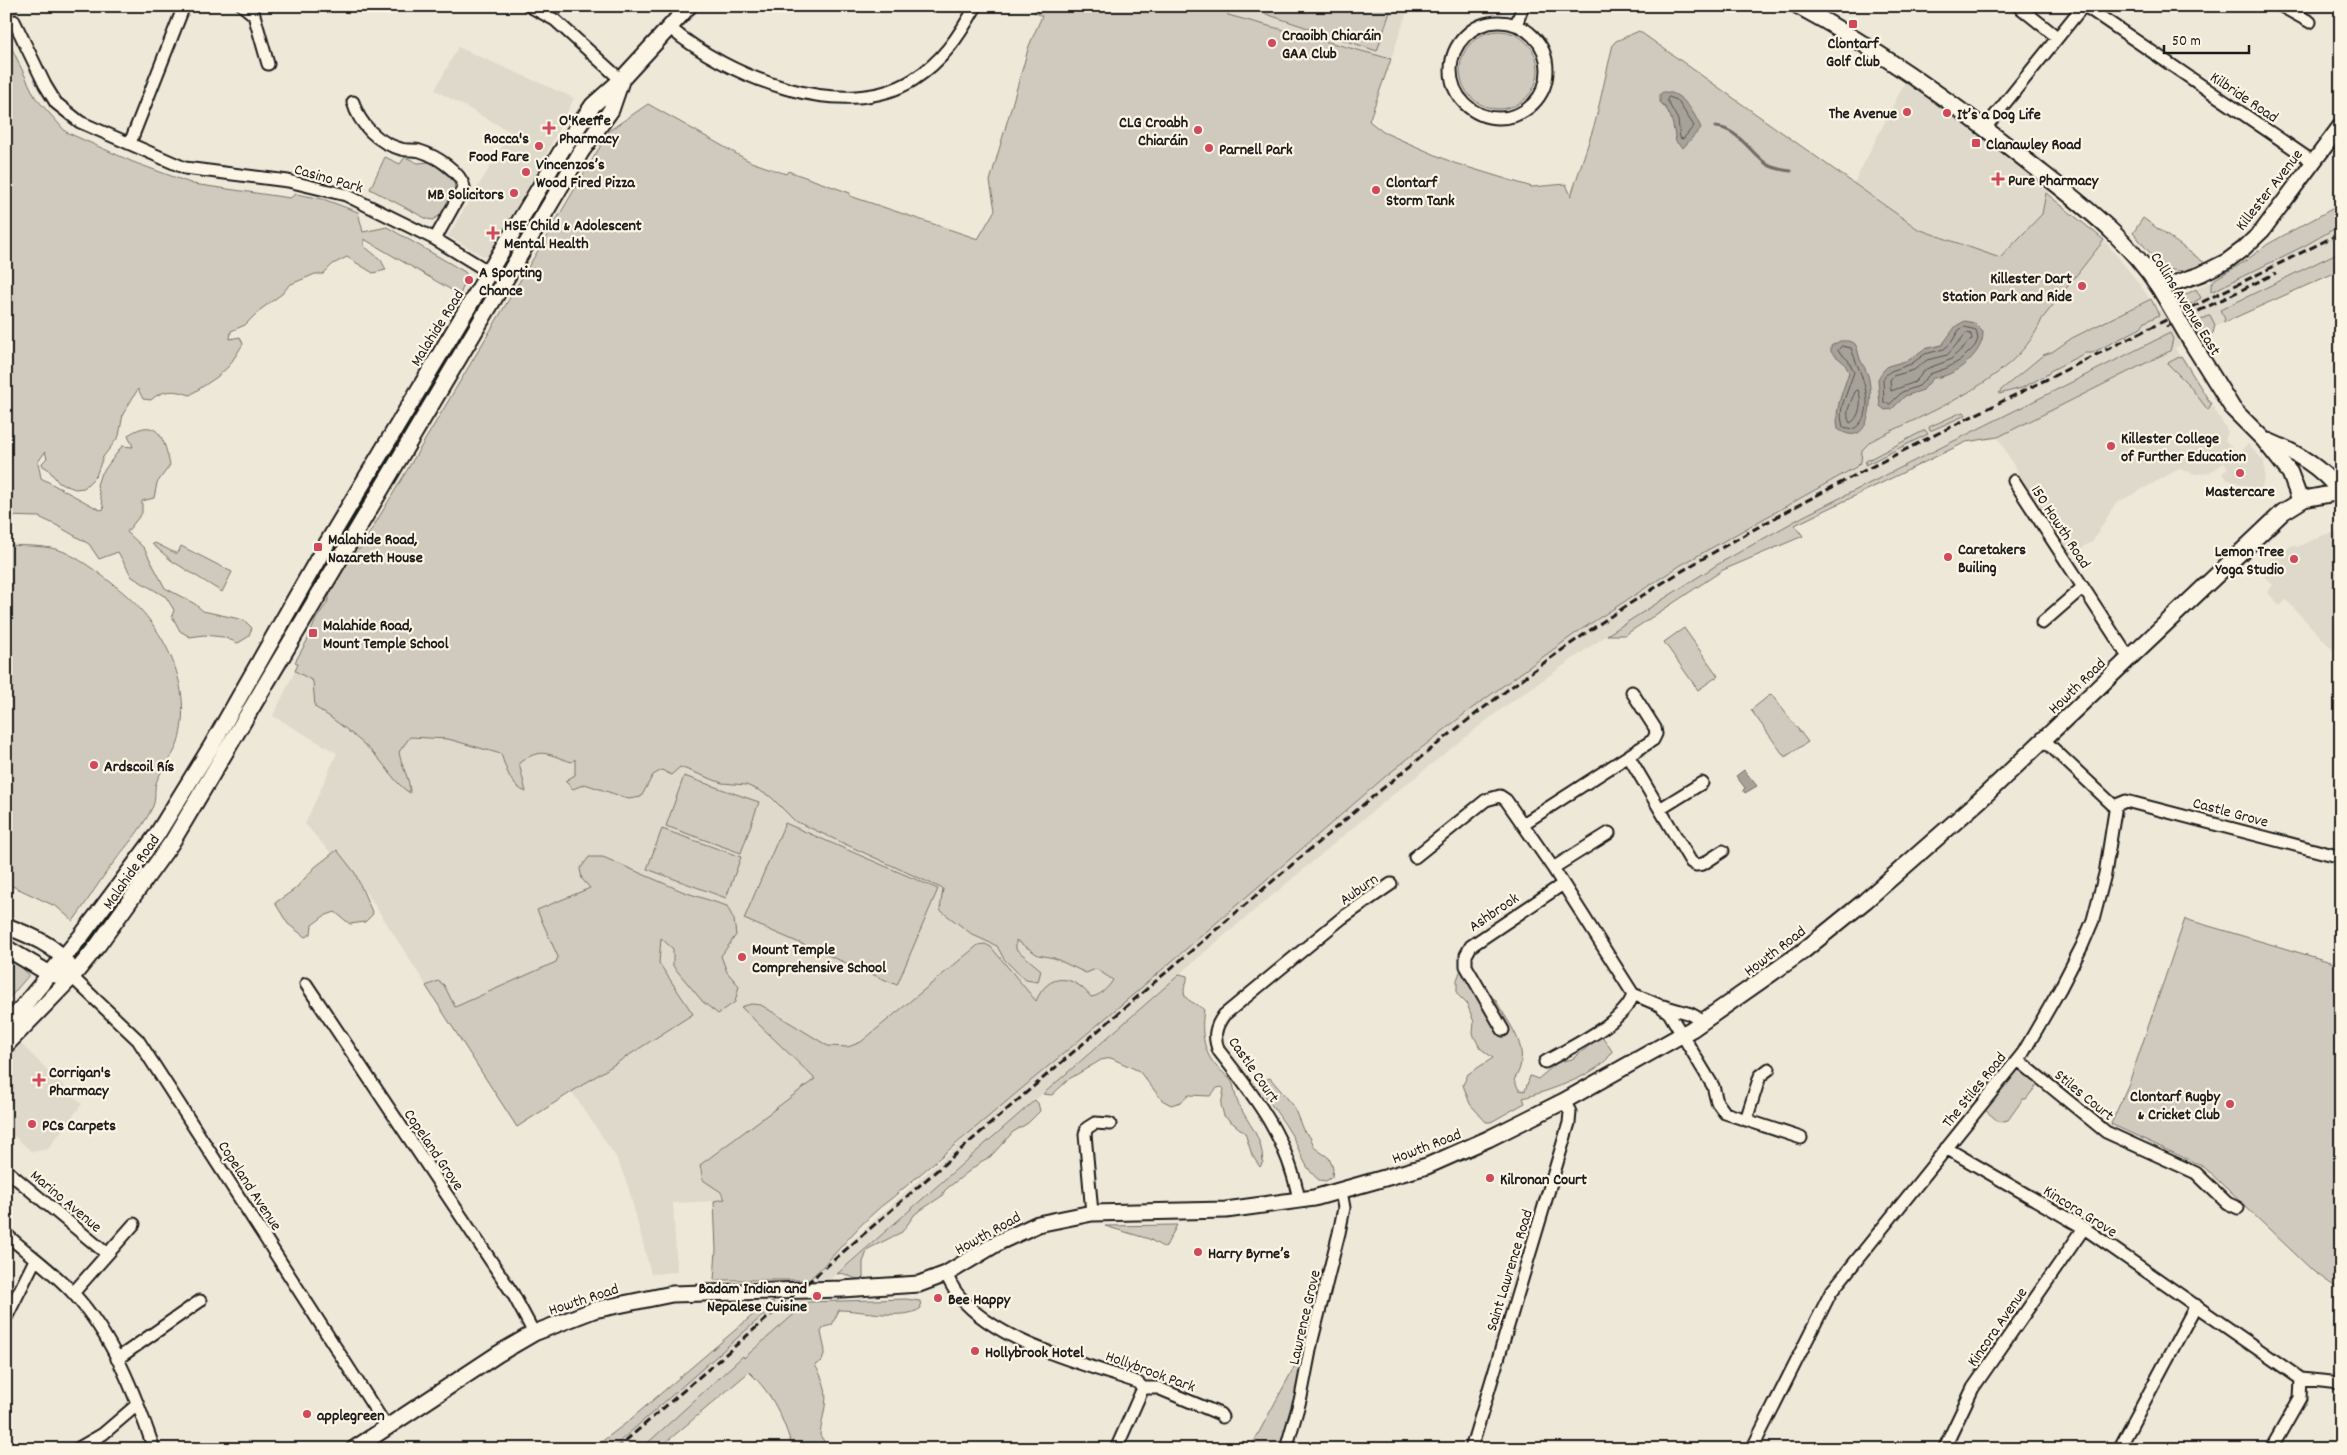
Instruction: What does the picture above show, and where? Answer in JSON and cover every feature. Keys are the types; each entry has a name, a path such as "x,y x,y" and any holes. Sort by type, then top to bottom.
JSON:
{"main road":[{"name":"Malahide Road","path":"6,1026 64,958 136,864 186,787 414,396 562,150 593,105 621,80 689,6"},
{"name":"Collins Avenue East","path":"1798,6 1847,32 1915,76 1985,128 2122,240 2160,288 2230,405 2264,440 2290,473 2300,500"},
{"name":"Malahide Road","path":"6,1045 72,977 98,946 150,874 257,699 581,152 611,110 621,80"},
{"path":"414,396 431,404"},
{"name":"Collins Avenue East","path":"2264,440 2296,453 2328,477 2340,492"},
{"name":"Howth Road","path":"354,1449 386,1426 498,1354 534,1334 594,1310 635,1300 672,1294 911,1286 946,1274 1024,1229 1038,1224 1092,1213 1233,1209 1299,1200 1341,1191 1427,1166 1564,1100 1704,1021 1758,985 1847,916 1959,818 2044,740 2283,512 2300,500 2340,492"},
{"path":"342,520 357,529"},
{"path":"243,691 257,699"},
{"path":"136,864 150,874"},
{"path":"6,926 39,941 64,958 69,965 72,977 50,974 6,948"}],"street":[{"path":"130,143 184,6"},
{"path":"243,6 254,15 268,64"},
{"path":"529,6 555,20 621,80"},
{"path":"670,28 734,70 763,82 835,97 861,96 893,89 912,81 932,66 949,50 976,6"},
{"path":"1516,25 1522,6"},
{"path":"2018,6 2057,37"},
{"path":"1985,128 2084,6"},
{"name":"Kilbride Road","path":"2084,6 2312,161"},
{"path":"2281,6 2310,22"},
{"name":"Casino Park","path":"14,21 45,85 56,103 80,122 185,168 288,181 346,195 436,239 504,282"},
{"path":"1501,22 1516,25 1530,33 1540,45 1546,60 1546,76 1542,91 1533,104 1520,113 1504,118 1489,117 1474,111 1462,101 1454,87 1451,72 1453,56 1460,42 1478,27 1501,22"},
{"path":"353,102 356,113 363,124 378,138 399,149 419,150 456,171 461,178 464,187 436,239"},
{"name":"Killester Avenue","path":"2160,288 2201,274 2227,261 2243,249 2262,231 2312,161 2341,125"},
{"name":"150 Howth Road","path":"2014,481 2129,658"},
{"name":"150 Howth Road","path":"2042,623 2082,588"},
{"path":"1523,824 1653,740 1656,734 1654,728 1632,692"},
{"path":"2044,740 2114,806"},
{"path":"1629,757 1691,862 1696,865 1703,864 1723,851"},
{"path":"1660,809 1702,783"},
{"path":"1415,858 1493,796 1500,796 1506,800 1553,868 1633,994 1691,1014 1704,1021"},
{"name":"Castle Grove","path":"2114,806 2126,801 2341,857"},
{"name":"The Stiles Road","path":"1752,1449 1831,1292 2018,1060 2060,989 2082,946 2092,920 2105,874 2116,817 2114,806"},
{"path":"1553,868 1609,833"},
{"name":"Auburn","path":"1342,918 1391,884"},
{"name":"Ashbrook","path":"1503,1030 1466,966 1466,955 1471,946 1563,884"},
{"name":"Castle Court","path":"1299,1200 1293,1175 1278,1134 1248,1089 1219,1052 1215,1043 1215,1034 1217,1024 1224,1015 1342,918"},
{"name":"Copeland Avenue","path":"72,977 138,1040 386,1426"},
{"name":"Copeland Grove","path":"306,984 512,1294 534,1334"},
{"path":"1545,1062 1590,1035 1625,1010 1631,1003 1633,994"},
{"path":"1659,1004 1669,1012 1713,1086 1720,1108 1724,1113 1801,1138"},
{"name":"Stiles Court","path":"2018,1060 2106,1132 2196,1174 2227,1203 2238,1208"},
{"path":"1746,1120 1760,1076 1769,1069"},
{"name":"Saint Lawrence Road","path":"1471,1449 1569,1123 1570,1112 1564,1100"},
{"path":"1092,1213 1085,1134 1087,1128 1095,1123 1110,1124"},
{"name":"Kincora Grove","path":"1946,1148 2084,1228 2301,1379 2341,1383"},
{"name":"Marino Avenue","path":"6,1170 107,1254"},
{"name":"Lawrence Grove","path":"1286,1449 1301,1397 1312,1340 1340,1233 1344,1208 1341,1191"},
{"path":"73,1293 134,1224"},
{"name":"Kincora Avenue","path":"1944,1449 1973,1388 2084,1228"},
{"path":"6,1234 73,1293 118,1359 138,1404 154,1449"},
{"path":"6,1318 35,1260"},
{"name":"Hollybrook Park","path":"946,1274 956,1292 968,1306 1012,1337 1137,1382 1143,1388 1158,1388 1220,1414 1222,1417"},
{"path":"118,1359 200,1301"},
{"path":"2119,1449 2196,1305"},
{"path":"2271,1449 2300,1398 2301,1379"},
{"path":"1116,1449 1143,1388"},
{"path":"77,1449 103,1434 138,1404"}],"shaded area":[{"path":"6,6 19,6 7,38 35,97 66,132 133,162 193,184 290,198 296,194 323,199 358,212 363,232 387,227 465,272 467,276 460,295 364,239 364,246 381,260 386,270 373,273 347,257 333,264 323,274 315,274 289,285 283,293 260,310 245,325 231,331 230,339 240,337 243,344 229,366 217,377 190,395 179,392 165,392 151,400 143,399 138,389 123,414 119,436 103,457 96,476 84,488 75,489 59,483 48,469 43,466 42,463 47,458 45,452 38,462 41,478 100,510 104,509 97,485 100,476 122,446 133,447 128,435 147,428 153,429 158,433 165,447 170,465 157,483 154,498 142,501 142,513 127,532 144,548 165,588 195,604 203,611 244,620 252,628 248,637 238,643 223,637 204,635 190,637 180,631 172,616 174,610 166,597 132,577 118,552 99,559 89,544 39,517 6,516"},
{"path":"1036,6 1226,6 1228,15 1391,59 1369,121 1383,132 1454,163 1532,187 1566,184 1571,196 1595,123 1613,44 1639,31 1918,229 2000,258 2042,214 2046,193 2104,240 2042,319 2030,341 2013,360 1992,377 1943,406 1871,441 1862,450 1861,462 1856,467 1681,565 1576,633 1467,712 1386,776 1134,994 880,1207 809,1280 714,1280 716,1250 714,1201 725,1199 721,1192 703,1180 700,1165 815,1079 741,1007 751,1004 761,1005 828,1046 848,1047 861,1042 978,945 985,944 991,947 1036,1001 1047,985 1054,981 1069,981 1076,984 1091,997 1104,991 1113,980 1096,969 1086,973 1054,958 1038,955 1016,940 1016,949 1041,970 1038,982 1026,980 1004,959 997,946 973,935 940,910 943,889 795,821 771,797 758,790 746,785 722,783 680,767 671,775 662,770 653,775 641,797 629,799 585,784 573,789 565,781 575,775 575,759 572,762 540,753 519,763 526,792 512,781 501,754 448,739 410,737 399,752 409,782 410,793 396,781 362,742 315,707 313,681 295,671 298,664 295,662 308,639 316,619 327,603 333,585 354,550 360,549 610,130 648,104 751,162 786,174 788,171 850,193 850,196 978,239 995,210 990,181 1029,46 1042,16 1034,12"},
{"path":"1230,6 1409,6 1391,59 1227,15"},
{"path":"1242,6 1392,6 1377,51"},
{"path":"1499,31 1514,34 1527,42 1535,55 1538,70 1535,85 1527,98 1514,106 1499,109 1484,106 1471,98 1463,85 1460,70 1463,55 1471,42 1484,34"},
{"path":"458,47 574,98 542,163 487,258 448,236 511,132 435,90"},
{"path":"1907,78 2049,188 2042,214 2000,259 1918,229 1854,183"},
{"path":"385,157 400,164 405,157 418,163 430,162 454,178 455,194 443,216 440,215 433,220 427,219 370,189"},
{"name":"Mount Temple Comprehensive School","path":"2341,204 2341,270 2223,323 2175,348 2180,357 2183,357 2228,432 2225,440 2239,455 2248,444 2264,461 2265,477 2259,493 2226,478 2222,474 2228,467 2224,463 2211,472 2196,474 2179,469 2115,504 2093,541 2071,555 2020,477 1998,437 1966,441 1795,525 1803,536 1723,570 1625,635 1607,635 1500,710 1385,801 1206,951 805,1301 808,1302 744,1359 658,1449 592,1449 625,1424 754,1314 773,1301 777,1304 785,1297 787,1299 808,1280 714,1280 716,1250 714,1201 673,1203 677,1272 651,1274 628,1186 616,1157 572,1092 517,1127 369,896 305,824 337,753 273,716 295,671 318,683 470,715 771,786 1030,927 1134,994 1386,776 1467,712 1576,633 1711,546 1856,467 1861,462 1862,450 1871,441 1962,396 1994,375 2022,350 2038,329 2042,319 2104,240 2138,282 2158,311 2229,271 2268,244","holes":["965,1138 833,1258 846,1240 876,1209"]},
{"path":"2341,204 2341,225 2304,246 2211,292 2211,284 2215,279 2244,262 2268,244"},
{"path":"2143,218 2205,263 2180,271 2171,270 2163,266 2133,233"},
{"path":"2341,251 2341,270 2223,323 2225,319 2220,310"},
{"path":"2196,289 2201,298 2186,307 2181,297"},
{"path":"2151,299 2159,315 2145,322 2141,328 2092,353 2085,353 2022,388 1999,394 2001,390 2043,355 2052,352 2072,338"},
{"path":"2210,315 2215,325 2213,333 2209,336 2199,336 2195,323"},
{"path":"2170,333 2173,339 2170,351 1998,437 1966,442 1795,525 1803,536 1723,570 1625,635 1607,635 1720,563 1802,517"},
{"path":"2181,356 2211,404 2208,410 2188,384 2168,363"},
{"path":"1964,412 1966,415 1930,431 1929,427"},
{"path":"1925,430 1928,434 1865,465 1866,461"},
{"path":"2341,532 2341,647 2333,650 2286,600 2280,606 2267,592 2273,585 2262,574 2263,570 2271,563 2269,560 2277,554 2279,556 2292,545 2297,547 2326,534"},
{"path":"155,543 175,553 178,553 181,546 232,572 222,592 172,561 152,544"},
{"name":"Ardscoil Rís","path":"6,545 40,546 59,550 84,563 111,582 140,608 153,625 173,661 179,681 182,722 178,743 156,783 153,806 142,825 107,871 73,921 57,907 6,883"},
{"path":"1684,628 1718,676 1698,690 1664,642"},
{"path":"1771,694 1808,742 1785,757 1751,710"},
{"path":"684,776 759,802 741,853 666,826"},
{"path":"785,823 938,889 897,985 744,919"},
{"path":"662,829 741,857 726,898 647,869"},
{"path":"337,850 355,873 373,914 365,922 350,924 335,912 324,916 312,925 311,934 305,937 288,924 275,903 295,889 315,867"},
{"path":"589,857 603,857 684,892 727,906 734,920 736,935 721,956 727,972 739,986 735,1002 718,1014 703,1002 673,966 673,949 661,938 659,963 693,1014 517,1127 426,986 438,981 444,985 455,1007 556,962 558,957 537,910 590,888 582,879 580,869"},
{"name":"Clontarf Rugby & Cricket Club","path":"2185,919 2341,965 2341,1291 2313,1271 2204,1167 2111,1124 2129,1083"},
{"path":"6,959 18,964 29,975 6,1002"},
{"path":"1461,969 1467,973 1477,993 1495,999 1517,1038 1521,1058 1520,1069 1514,1080 1519,1090 1525,1091 1530,1076 1538,1079 1558,1062 1572,1059 1602,1036 1612,1051 1607,1059 1587,1074 1523,1098 1525,1103 1491,1122 1486,1122 1470,1104 1463,1085 1468,1074 1493,1058 1480,1048 1473,1034 1474,1022 1467,1004 1457,994 1457,980"},
{"path":"1180,974 1187,976 1184,991 1186,997 1204,1010 1203,1032 1208,1054 1233,1084 1238,1103 1258,1138 1263,1162 1260,1167 1252,1155 1245,1133 1224,1116 1221,1105 1224,1089 1222,1087 1217,1088 1210,1096 1189,1095 1181,1102 1171,1105 1162,1100 1139,1071 1111,1058 1101,1060 1069,1079 1052,1095 1043,1094"},
{"path":"20,1043 82,1104 48,1149 32,1152 13,1135 6,1142 6,1058"},
{"path":"2018,1069 2038,1084 2026,1099 2023,1099 2008,1120 1999,1122 1985,1110"},
{"path":"1270,1078 1293,1105 1303,1130 1310,1137 1315,1148 1329,1158 1333,1168 1332,1177 1326,1181 1319,1180 1310,1170 1291,1134 1264,1093 1261,1081"},
{"path":"1035,1100 1040,1111 1028,1123 1013,1132 990,1157 982,1161 945,1190 942,1196 915,1214 902,1232 868,1249 863,1262 863,1279 856,1279 841,1273 837,1274"},
{"path":"1177,1225 1165,1248 1149,1239 1105,1226"},
{"path":"906,1299 920,1301 921,1308 905,1314 839,1310 832,1325 824,1327 821,1332 825,1351 822,1361 815,1365 821,1375 826,1392 820,1435 829,1449 793,1449 771,1398 749,1372 658,1449 641,1449 743,1356 744,1358 808,1302"},
{"path":"773,1301 775,1308 761,1317 611,1449 592,1449 625,1424 754,1314"},
{"path":"1305,1347 1296,1393 1281,1449 1250,1449"}],"water":[{"path":"1663,92 1676,95 1682,99 1695,115 1701,128 1683,148 1676,142 1668,111 1660,102 1660,94"},
{"path":"1965,321 1974,323 1983,332 1978,348 1966,363 1949,374 1933,378 1923,390 1905,396 1892,409 1885,410 1880,406 1878,379 1888,366 1909,360 1924,349 1942,345 1956,326"},
{"path":"1840,341 1850,341 1855,344 1869,380 1870,399 1867,420 1863,428 1857,433 1849,434 1838,429 1838,407 1849,372 1844,363 1831,352 1831,346"},
{"path":"1744,770 1757,786 1745,793 1743,790 1745,788 1736,776"}],"waterway":[{"path":"1715,127 1723,128 1737,136 1768,165 1791,171"}],"railway":[{"path":"616,1449 1051,1071 1337,827 1480,711 1579,638 1629,604 1731,542 1836,485 2341,233"},
{"path":"2166,327 2276,273"}],"place":[{"name":"Clontarf Golf Club","path":"1853,24"},
{"name":"Craoibh Chiaráin GAA Club","path":"1272,43"},
{"name":"The Avenue","path":"1907,112"},
{"name":"It’s a Dog Life","path":"1947,113"},
{"name":"O'Keeffe Pharmacy","path":"549,128"},
{"name":"CLG Croabh Chiaráin","path":"1198,130"},
{"name":"Clanawley Road","path":"1976,143"},
{"name":"Rocca's Food Fare","path":"539,146"},
{"name":"Parnell Park","path":"1209,148"},
{"name":"Vincenzos’s Wood Fired Pizza","path":"526,172"},
{"name":"Pure Pharmacy","path":"1998,179"},
{"name":"Clontarf Storm Tank","path":"1376,190"},
{"name":"MB Solicitors","path":"514,193"},
{"name":"HSE Child & Adolescent Mental Health","path":"493,233"},
{"name":"A Sporting Chance","path":"469,280"},
{"name":"Killester Dart Station Park and Ride","path":"2082,286"},
{"name":"Killester College of Further Education","path":"2111,446"},
{"name":"Mastercare","path":"2240,473"},
{"name":"Malahide Road, Nazareth House","path":"318,547"},
{"name":"Caretakers Builing","path":"1948,557"},
{"name":"Lemon Tree Yoga Studio","path":"2294,559"},
{"name":"Malahide Road, Mount Temple School","path":"313,633"},
{"name":"Ardscoil Rís","path":"94,765"},
{"name":"Mount Temple Comprehensive School","path":"742,957"},
{"name":"Corrigan's Pharmacy","path":"39,1080"},
{"name":"Clontarf Rugby & Cricket Club","path":"2230,1104"},
{"name":"PCs Carpets","path":"32,1124"},
{"name":"Kilronan Court","path":"1490,1178"},
{"name":"Harry Byrne’s","path":"1198,1252"},
{"name":"Badam Indian and Nepalese Cuisine","path":"817,1296"},
{"name":"Bee Happy","path":"938,1298"},
{"name":"Hollybrook Hotel","path":"975,1351"},
{"name":"applegreen","path":"307,1414"}]}
